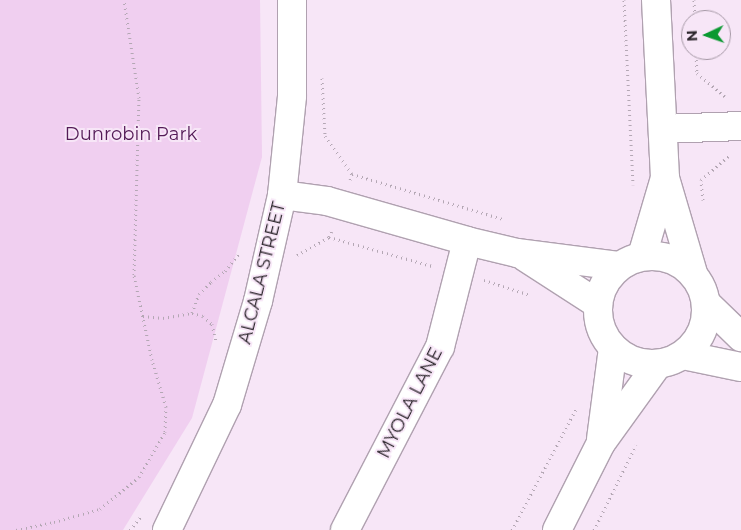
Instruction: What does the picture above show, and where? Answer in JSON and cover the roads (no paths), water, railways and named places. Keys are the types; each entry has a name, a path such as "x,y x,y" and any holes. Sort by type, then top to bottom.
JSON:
{"street":[{"name":"ALCALA STREET","path":"167,530 227,405 258,301 282,196 292,96 292,0"},
{"path":"656,0 665,178 693,274"},
{"path":"663,130 737,126"},
{"path":"665,178 631,261 610,276 602,289 598,304 599,319 604,334 613,348 626,357 642,363 671,359 741,367"},
{"path":"282,196 327,201 467,241 517,253 631,261 656,255 670,258 682,264 693,274 702,288 706,303 706,318 702,332 694,345 671,359 601,443 557,530"},
{"name":"MYOLA LANE","path":"345,530 440,347 467,241"},
{"path":"517,253 598,304"},
{"path":"706,303 741,337"},
{"path":"601,443 613,348"}],"park label":[{"name":"Dunrobin Park","path":"131,134"}]}
